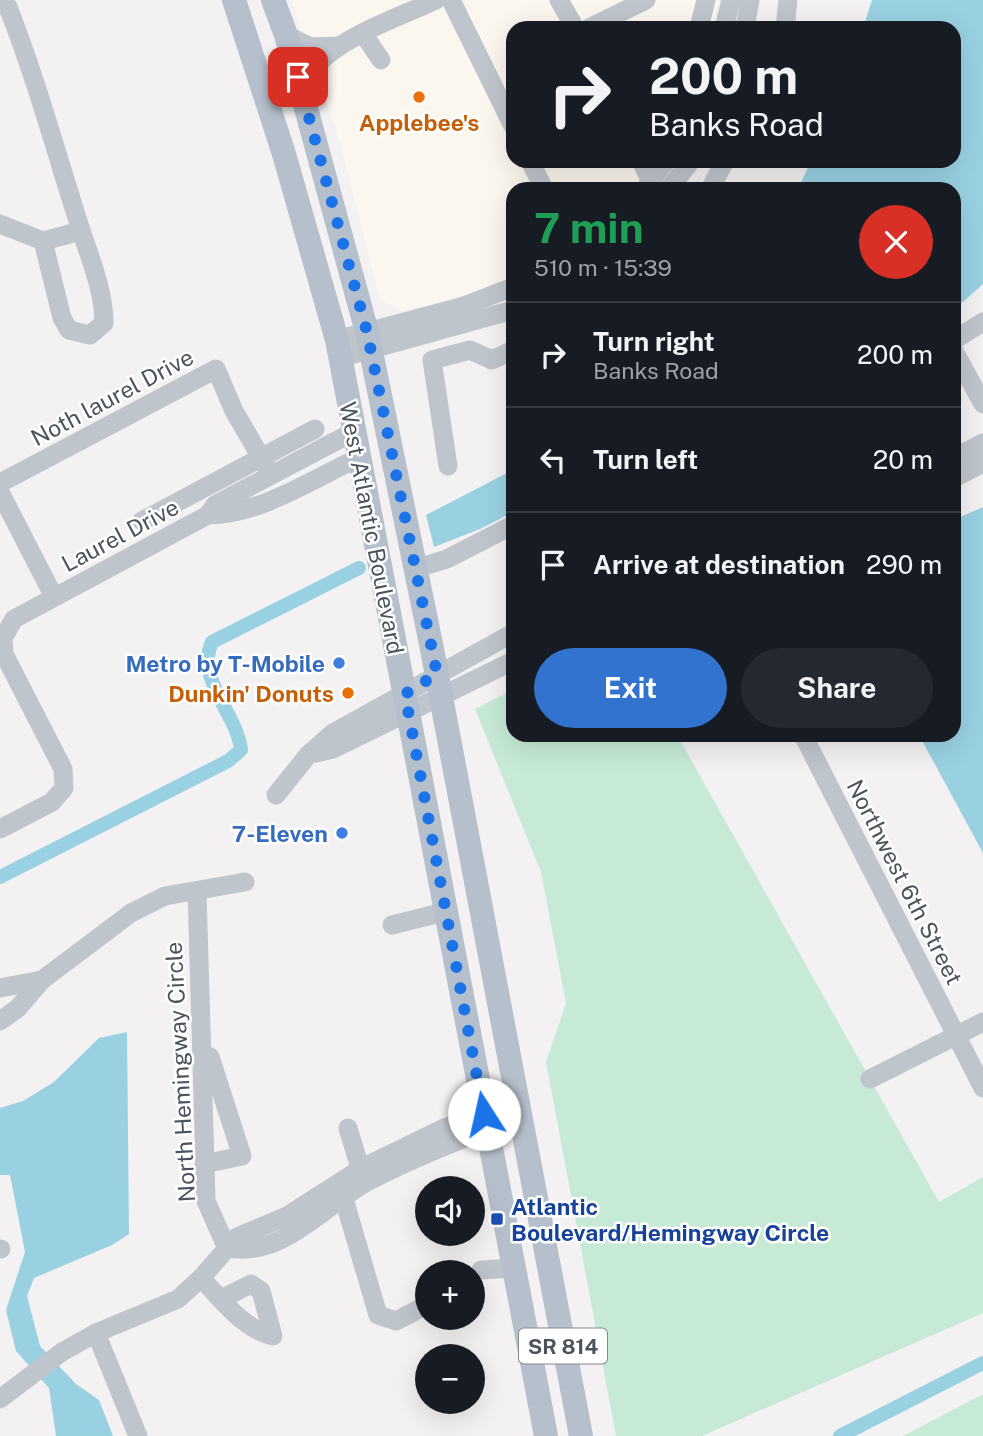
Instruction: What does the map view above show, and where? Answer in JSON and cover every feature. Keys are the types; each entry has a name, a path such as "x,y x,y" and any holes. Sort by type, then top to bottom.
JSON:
{"main road":[{"name":"West Atlantic Boulevard","path":"234,0 288,165 338,349 448,911 485,1122 546,1436"},
{"name":"West Atlantic Boulevard","path":"273,0 286,35 369,341 439,686 581,1436"}],"street":[{"path":"304,99 317,67 341,46 436,0"},
{"path":"451,0 506,112"},
{"path":"559,0 571,21"},
{"path":"603,21 646,0"},
{"path":"701,21 706,0"},
{"path":"726,21 731,0"},
{"path":"746,21 750,0"},
{"path":"786,21 788,0"},
{"path":"0,4 8,7 20,36 104,307 104,323 90,335 69,330 62,318 43,241"},
{"path":"286,35 310,47 341,46"},
{"path":"363,35 381,60"},
{"path":"662,182 681,168"},
{"path":"0,224 43,241 81,231"},
{"path":"369,341 506,290"},
{"path":"338,349 506,312"},
{"path":"961,336 983,322"},
{"path":"448,466 432,360 470,350 492,360 506,353"},
{"path":"961,364 983,404"},
{"name":"Noth laurel Drive","path":"0,483 216,369 234,411 267,466"},
{"path":"142,521 267,466 315,429"},
{"name":"Laurel Drive","path":"0,829 52,803 64,788 63,769 4,654 3,638 14,619 208,515 215,505 267,466 353,432"},
{"path":"961,454 983,443"},
{"name":"Laurel Drive","path":"208,515 229,515 256,506 358,458"},
{"path":"961,474 983,463"},
{"path":"961,486 983,475"},
{"name":"Laurel Drive","path":"0,492 54,597"},
{"path":"414,569 447,559 506,529"},
{"path":"276,795 308,755 333,749 439,686 506,638"},
{"path":"439,686 506,663"},
{"name":"Northwest 6th Street","path":"807,742 983,1088"},
{"path":"0,1021 18,1008 42,980 131,913 165,896 245,882"},
{"name":"North Hemingway Circle","path":"197,891 206,1201 227,1248"},
{"path":"391,925 448,911"},
{"path":"0,988 42,980"},
{"path":"870,1079 983,1022"},
{"path":"203,1037 242,1156 204,1164"},
{"path":"0,1399 26,1382 61,1352 96,1333 178,1299 201,1278 237,1237 287,1216 364,1176 518,1110"},
{"path":"348,1128 364,1176"},
{"path":"227,1248 242,1251 267,1246 300,1229 344,1199 364,1176"},
{"path":"344,1199 378,1315 396,1321 415,1311"},
{"path":"485,1270 513,1268"},
{"path":"201,1278 221,1299"},
{"path":"96,1333 138,1436"}],"shaded area":[{"path":"291,0 719,0 714,21 506,21 506,168 649,168 638,182 506,182 506,281 470,294 403,311 380,300 340,142"}],"green space":[{"path":"506,694 506,742 681,742 939,1202 983,1177 983,1313 702,1436 616,1436 546,1062 566,1003 541,872 475,709"},
{"path":"983,1394 983,1436 903,1436"}],"water":[{"path":"872,0 983,0 983,284 961,304 961,182 801,182 808,168 961,168 961,21 865,21"},
{"path":"506,474 506,516 434,547 426,515"},
{"path":"983,507 983,853 923,742 961,742 961,517"},
{"path":"127,1032 129,1234 112,1245 34,1278 27,1296 40,1346 76,1384 99,1400 113,1436 56,1436 49,1388 16,1351 6,1310 25,1252 10,1175 0,1175 0,1108 23,1101 54,1082 99,1038"}],"waterway":[{"path":"0,877 228,761 241,750 238,736 209,669 208,656 212,642 359,568"},
{"path":"840,1436 983,1363"}],"place":[{"name":"Applebee's","path":"419,97"},
{"name":"Metro by T-Mobile","path":"339,663"},
{"name":"Dunkin' Donuts","path":"348,693"},
{"name":"7-Eleven","path":"342,833"},
{"name":"Atlantic Boulevard/Hemingway Circle","path":"497,1219"}],"route":[{"path":"298,77 367,332 437,674 405,694 448,911 484,1114"}]}
